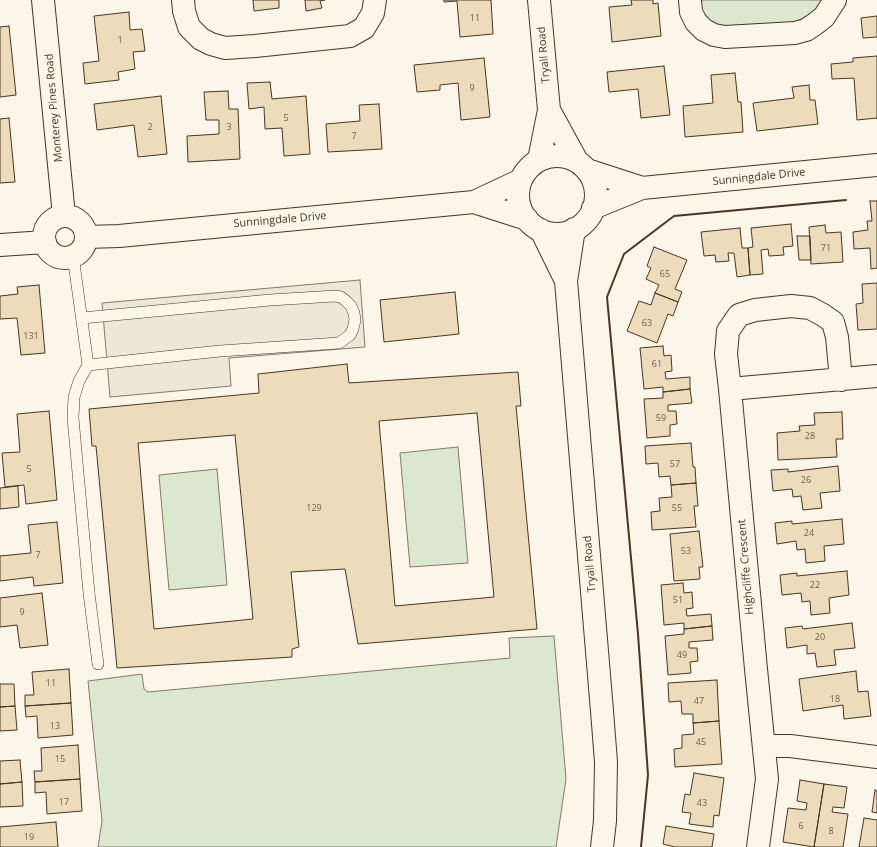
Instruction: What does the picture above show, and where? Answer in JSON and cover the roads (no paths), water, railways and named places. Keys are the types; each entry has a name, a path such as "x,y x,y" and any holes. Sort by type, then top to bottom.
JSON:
{"street":[{"name":"Monterey Pines Road","path":"44,0 64,216"},
{"path":"183,0 184,11 190,27 201,39 225,48 350,36 364,28 373,13 375,0"},
{"name":"Tryall Road","path":"539,0 549,110 539,160"},
{"path":"690,0 691,12 696,22 704,30 714,35 725,37 795,33 806,30 824,17 835,0"},
{"name":"Tryall Road","path":"549,110 582,165"},
{"path":"557,155 568,157 582,165 593,178 596,198 593,210 581,226 559,234 549,233 534,225 521,208 518,201 518,191 521,180 530,167 539,160 545,157 557,155"},
{"name":"Sunningdale Drive","path":"582,165 642,188"},
{"name":"Sunningdale Drive","path":"593,208 642,188 877,165"},
{"name":"Sunningdale Drive","path":"86,237 119,236 474,202 521,180"},
{"name":"Sunningdale Drive","path":"474,202 534,225"},
{"path":"64,216 73,217 80,221 85,228 86,237 85,245 80,252 73,256 64,258 49,250 45,242 44,235 51,222 64,216"},
{"name":"Tryall Road","path":"534,225 566,281"},
{"name":"Tryall Road","path":"574,229 566,281 606,762 605,821 602,847"},
{"path":"0,245 45,242"},
{"name":"Highcliffe Crescent","path":"758,847 767,779 726,354 728,331 740,315 755,310 791,306 810,308 833,322 837,337 840,380"},
{"path":"730,389 877,376"},
{"path":"764,746 790,746 877,757"}],"lane":[{"path":"73,256 88,365 79,381 74,397 73,418 89,594 98,664"},
{"path":"82,318 270,300 335,296 341,297 346,301 351,306 354,313 353,329 350,335 339,343 220,351 88,365"}]}
